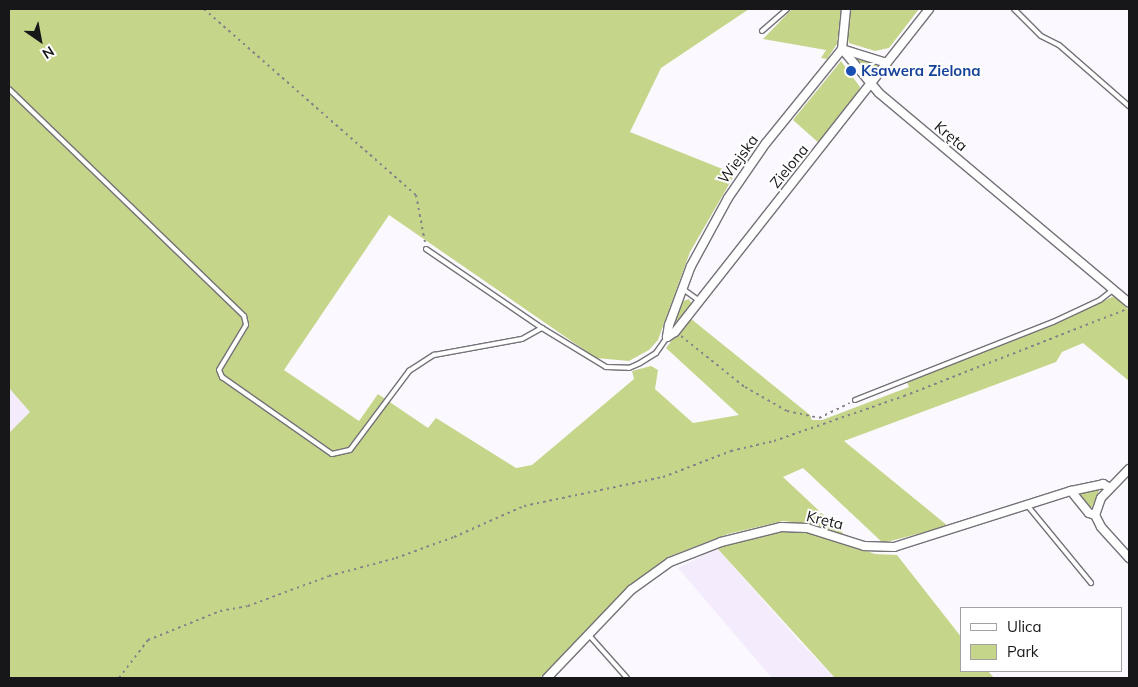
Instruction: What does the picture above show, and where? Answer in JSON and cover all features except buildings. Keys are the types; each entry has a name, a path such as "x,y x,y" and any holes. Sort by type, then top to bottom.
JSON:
{"street":[{"path":"846,9 842,49 888,63"},
{"name":"Zielona","path":"667,337 675,332 698,300 929,9"},
{"name":"Kręta","path":"842,49 870,85 1128,303"},
{"name":"Wiejska","path":"667,337 683,288 705,237 728,198 766,144 842,49"},
{"path":"1129,468 1101,498 1095,515 1102,527 1129,558"},
{"name":"Kręta","path":"547,678 631,590 657,570 730,539 781,527 808,528 879,549 1071,491 1104,484 1110,488"},
{"path":"1071,491 1089,514 1095,515"}],"lane":[{"path":"762,30 787,9"},
{"path":"1014,9 1041,36 1058,45 1129,106"},
{"path":"9,90 244,316 246,325 219,370 222,377 332,454 350,450 408,371 434,355 522,339 542,328"},
{"path":"426,249 587,357 615,369 629,368 656,353 667,337"},
{"path":"683,288 698,300"},
{"path":"854,400 1077,312 1113,290"},
{"path":"1027,505 1091,583"},
{"path":"588,634 627,678"}],"path":[{"path":"204,9 416,195 426,249"},
{"path":"119,678 148,640 220,610 248,606 329,576 396,558 454,537 524,506 663,477 731,451 774,441 904,396 1128,303"},
{"path":"675,332 767,402 819,418 854,400"}],"shaded area":[{"path":"9,388 31,412 9,433"},
{"path":"717,548 799,641 835,678 772,678 678,568"}],"green space":[{"path":"9,9 749,9 661,68 630,132 735,174 690,252 658,340 649,350 629,361 596,358 389,215 284,370 359,421 378,394 428,428 436,418 516,468 532,465 634,379 632,371 651,366 658,370 655,389 693,423 739,415 666,348 690,318 810,415 812,420 822,420 909,387 907,382 1054,325 1114,296 1129,310 1129,381 1083,343 1062,352 1056,362 844,441 948,526 883,543 803,468 783,477 845,535 816,525 783,521 728,534 668,557 621,595 540,678 9,678 9,433 30,412 9,388"},
{"path":"792,9 841,9 837,44 827,59 821,58 826,50 763,39"},
{"path":"851,9 919,9 889,48 875,51 849,43 847,36"},
{"path":"857,58 877,63 878,67 869,74"},
{"path":"841,61 860,87 856,99 820,144 793,120"},
{"path":"689,299 692,304 674,324 683,301"},
{"path":"1100,488 1092,507 1089,507 1078,495"},
{"path":"795,530 828,537 875,554 897,555 960,635 960,672 989,672 994,678 835,678 717,548 771,533"}],"place":[{"name":"Ksawera Zielona","path":"851,71"}]}
